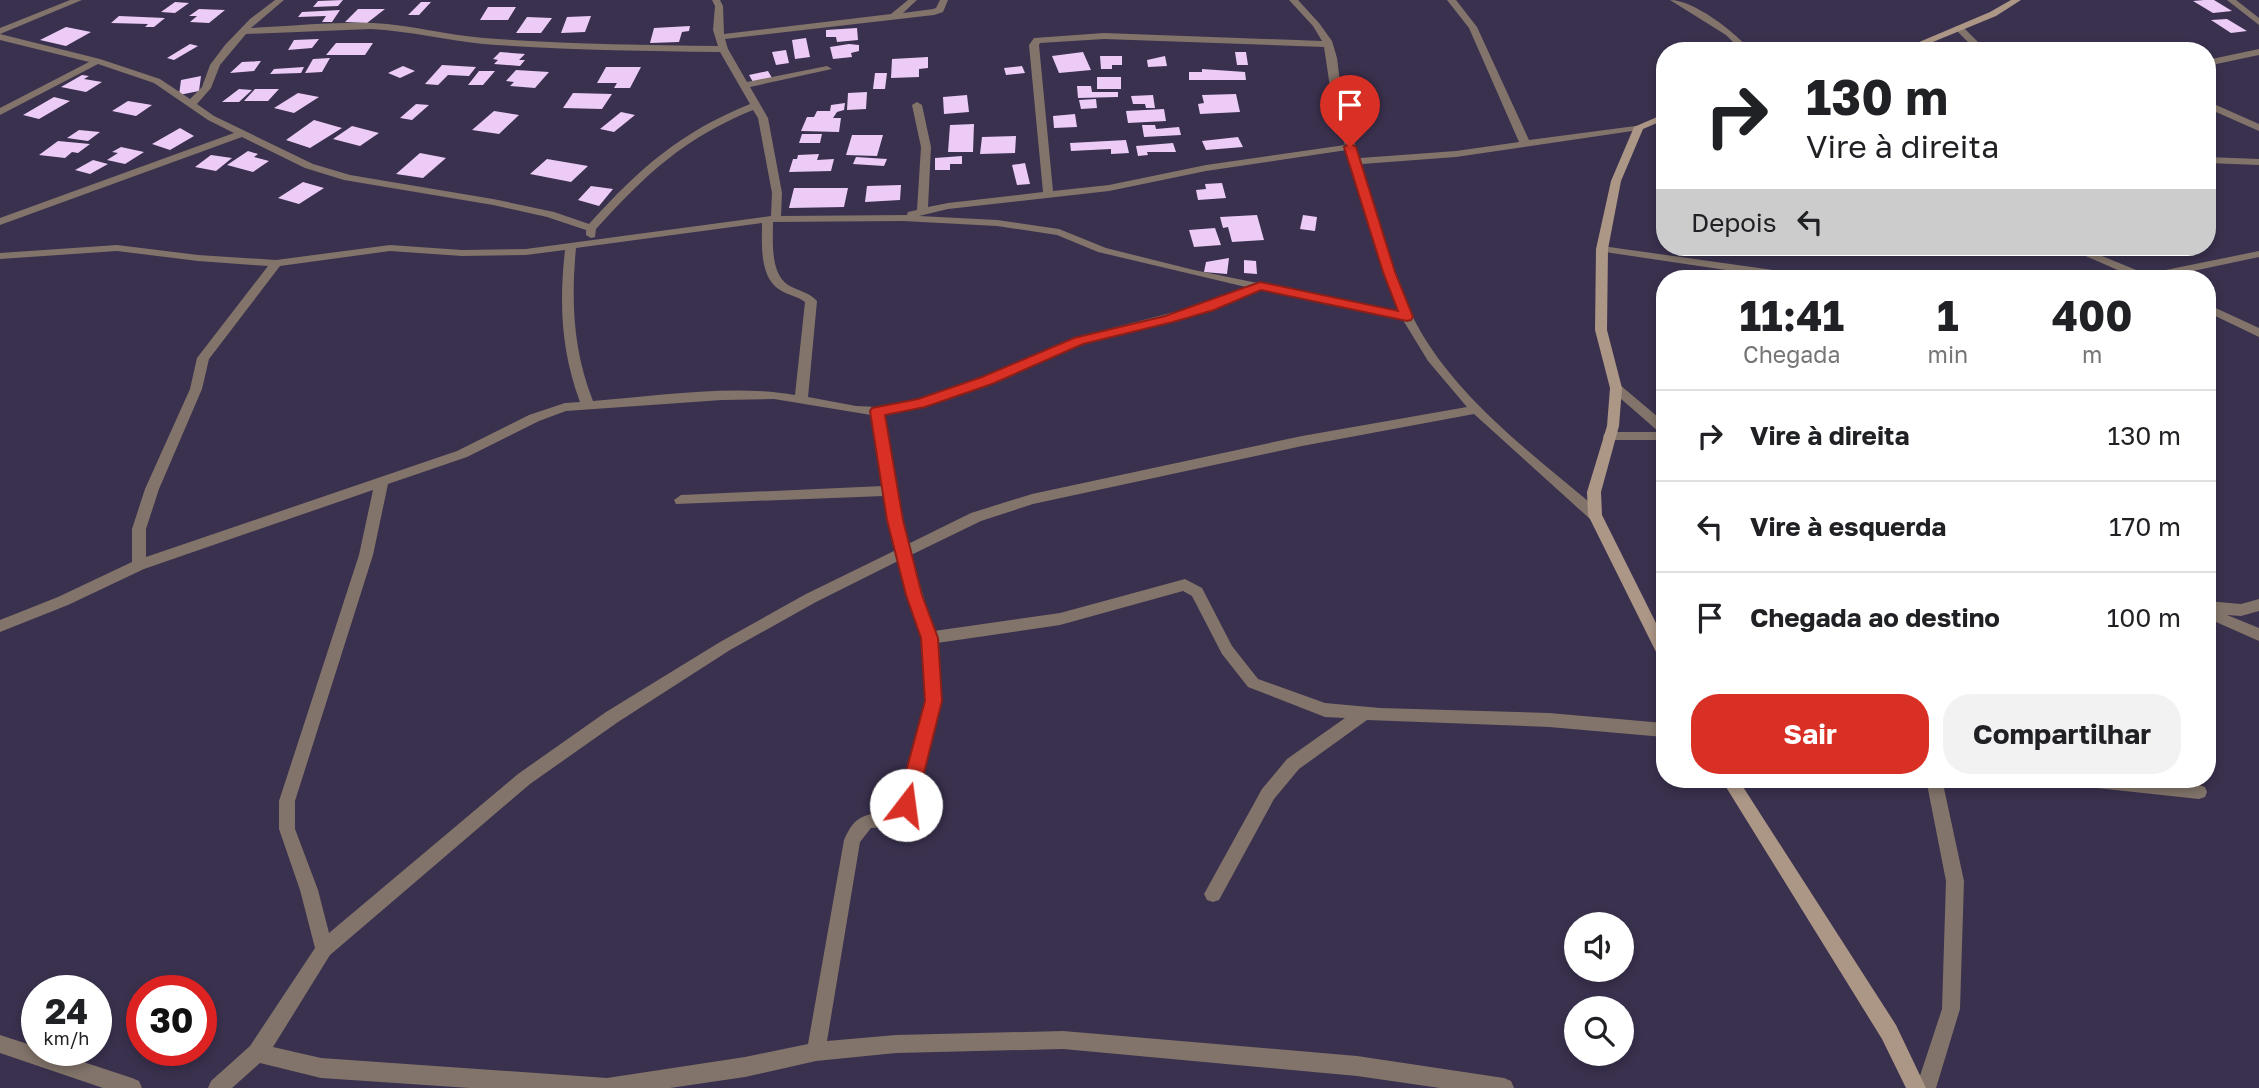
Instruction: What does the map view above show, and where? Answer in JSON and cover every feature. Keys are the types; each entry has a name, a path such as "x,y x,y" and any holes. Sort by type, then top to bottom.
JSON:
{"street":[{"path":"0,31 78,0"},
{"path":"191,104 206,88 215,65 243,31 280,0"},
{"path":"716,0 719,6 718,30 723,48 763,118 777,193 771,218 772,270 779,284 804,294 811,301 801,401"},
{"path":"894,16 913,0"},
{"path":"720,37 934,12 940,10 944,0"},
{"path":"1293,0 1328,44 1334,94 1356,161 1365,201 1407,317 1441,368 1478,409 1505,437 1595,515 1656,638"},
{"path":"1451,0 1473,27 1525,143"},
{"path":"1674,0 1729,33 1738,42"},
{"path":"1925,42 1959,29 2017,0"},
{"path":"2231,0 2259,22"},
{"path":"243,31 391,27 484,41 623,48 723,48"},
{"path":"1959,29 1973,42"},
{"path":"1048,193 1034,45 1037,40 1104,36 1328,44"},
{"path":"0,37 97,61 157,81 211,118 309,166 348,178 550,214 591,228"},
{"path":"2216,61 2259,52"},
{"path":"0,112 97,61"},
{"path":"746,85 827,69"},
{"path":"917,105 926,147 922,211"},
{"path":"590,243 591,228 662,154 721,119 757,106"},
{"path":"2216,108 2259,128"},
{"path":"1356,161 1456,154 1639,127 1656,120"},
{"path":"1595,515 1594,492 1613,426 1616,388 1601,330 1602,249 1616,181 1639,127"},
{"path":"0,222 244,133"},
{"path":"903,218 948,206 1109,188 1220,165 1350,147"},
{"path":"2216,160 2259,162"},
{"path":"948,206 949,220"},
{"path":"0,256 117,248 198,258 276,263 390,248 461,253 526,252 771,218 903,218 997,223 1059,232 1102,250 1221,279 1407,317"},
{"path":"571,247 566,287 568,336 574,373 588,405"},
{"path":"1602,249 1747,270"},
{"path":"2183,270 2259,254"},
{"path":"2092,256 2126,270"},
{"path":"139,565 139,528 152,489 186,416 203,358 276,263"},
{"path":"0,626 63,601 139,565 462,454 534,418 565,407 774,395 856,410 877,411 920,403 987,380 1078,341 1199,310 1260,286"},
{"path":"2216,312 2259,333"},
{"path":"1616,388 1656,422"},
{"path":"218,1088 257,1053 324,949 524,779 612,718 736,639 903,551 976,517 1032,499 1302,441 1478,409"},
{"path":"816,1052 852,840 864,823 874,818 893,821 901,818 933,701 929,638 903,551 877,411"},
{"path":"1609,437 1656,436"},
{"path":"324,949 309,890 287,829 286,801 366,555 382,481"},
{"path":"681,500 890,491"},
{"path":"929,638 1060,619 1185,585 1197,592 1227,650 1253,683 1325,710 1549,720 1656,729"},
{"path":"2216,610 2241,610 2259,605"},
{"path":"2216,614 2259,635"},
{"path":"1213,894 1268,794 1293,764 1365,713"},
{"path":"1735,788 1889,1032 1916,1088"},
{"path":"1926,1088 1951,1009 1955,881 1936,788"},
{"path":"2162,788 2199,792"},
{"path":"257,1053 321,1068 607,1088 744,1067 816,1052 896,1044 1063,1040 1357,1066 1504,1088"},
{"path":"0,1044 132,1088"}],"building":[{"path":"343,0 338,6 313,7 318,1"},
{"path":"2214,0 2232,11 2213,13 2193,1"},
{"path":"175,2 189,3 175,13 161,12"},
{"path":"421,2 431,2 419,15 408,15"},
{"path":"488,7 516,7 508,20 480,20"},
{"path":"199,9 225,10 209,23 190,22 197,16 189,16"},
{"path":"358,9 385,9 367,23 345,22"},
{"path":"340,10 332,22 322,22 326,16 298,17 302,12"},
{"path":"119,16 165,18 154,27 145,27 148,24 111,23"},
{"path":"591,16 585,32 561,33 567,17"},
{"path":"527,17 552,18 541,33 516,33"},
{"path":"2227,19 2247,31 2231,33 2211,20"},
{"path":"690,26 689,31 682,32 679,42 650,43 654,28"},
{"path":"66,27 91,32 66,46 40,40"},
{"path":"857,28 858,40 837,42 836,37 826,37 826,30"},
{"path":"806,38 810,57 795,59 792,40"},
{"path":"319,39 312,48 288,50 294,40"},
{"path":"336,43 373,43 365,55 326,55"},
{"path":"190,44 198,46 174,60 167,58"},
{"path":"859,45 859,51 851,53 852,57 833,59 830,47"},
{"path":"786,50 789,63 776,65 772,52"},
{"path":"500,52 525,54 519,60 525,60 520,66 494,64 498,60 493,59"},
{"path":"1083,52 1091,70 1059,73 1052,56"},
{"path":"1235,52 1246,52 1248,65 1237,65"},
{"path":"1100,56 1122,56 1122,65 1101,69"},
{"path":"1165,56 1167,66 1148,67 1147,60"},
{"path":"928,57 928,68 919,69 919,77 891,78 892,59"},
{"path":"330,58 322,72 305,73 313,59"},
{"path":"261,61 254,71 230,73 242,62"},
{"path":"442,65 476,67 469,76 448,75 438,85 425,84"},
{"path":"403,66 415,71 400,78 388,73"},
{"path":"1022,66 1025,73 1006,75 1004,68"},
{"path":"304,67 301,73 270,74 274,69"},
{"path":"606,67 641,67 630,88 614,88 617,83 597,83"},
{"path":"1202,69 1245,72 1246,80 1189,80 1189,72 1202,72"},
{"path":"516,70 549,72 535,88 510,86 514,82 506,81"},
{"path":"479,71 495,71 483,85 468,85"},
{"path":"768,71 772,78 753,82 749,75"},
{"path":"875,73 887,73 885,89 873,89"},
{"path":"82,75 89,76 84,79 102,82 86,92 61,87"},
{"path":"201,76 199,91 179,95 181,80"},
{"path":"1097,77 1121,77 1121,89 1097,89"},
{"path":"1077,86 1091,86 1092,92 1118,92 1118,97 1078,98"},
{"path":"239,89 252,90 239,102 222,102"},
{"path":"255,89 279,89 268,101 244,101"},
{"path":"867,92 866,109 847,110 848,93"},
{"path":"298,93 319,97 294,113 274,108"},
{"path":"573,93 612,94 602,109 563,108"},
{"path":"1236,94 1240,112 1200,114 1198,104 1204,103 1202,95"},
{"path":"967,95 969,112 944,114 943,97"},
{"path":"1153,95 1155,108 1146,108 1145,104 1133,104 1131,96"},
{"path":"54,97 70,101 39,119 23,115"},
{"path":"1096,99 1097,108 1081,109 1079,100"},
{"path":"128,101 152,105 136,116 112,111"},
{"path":"845,103 844,110 837,112 833,118 841,118 839,132 801,131 807,117 814,117 817,111 830,111 831,105"},
{"path":"416,104 429,105 412,120 400,118"},
{"path":"1164,109 1166,121 1128,123 1126,111"},
{"path":"494,111 519,115 499,134 472,130"},
{"path":"621,112 635,115 614,132 600,129"},
{"path":"1075,114 1077,127 1054,128 1053,116"},
{"path":"314,120 342,128 310,148 286,140"},
{"path":"974,124 973,152 948,152 950,125"},
{"path":"1142,125 1155,125 1156,129 1179,127 1181,135 1144,137"},
{"path":"352,126 379,133 360,146 333,139"},
{"path":"180,128 194,136 170,150 152,144"},
{"path":"79,130 100,132 88,141 67,138"},
{"path":"802,134 822,134 820,143 799,143"},
{"path":"852,135 883,135 877,156 846,155"},
{"path":"1016,136 1015,153 980,154 982,137"},
{"path":"1238,137 1243,147 1206,150 1202,141"},
{"path":"1126,140 1129,153 1111,154 1111,149 1071,151 1070,143"},
{"path":"58,141 90,144 65,158 39,155"},
{"path":"1173,143 1176,152 1147,152 1148,155 1138,156 1136,146"},
{"path":"121,147 144,152 125,164 107,160 118,153 112,152"},
{"path":"248,151 258,154 254,157 269,161 253,172 227,165"},
{"path":"420,153 446,158 423,178 396,174"},
{"path":"819,154 817,160 834,159 831,171 789,172 793,159 797,159 798,155"},
{"path":"211,155 232,158 216,171 195,167"},
{"path":"962,156 962,164 950,164 950,170 935,170 935,158"},
{"path":"856,157 887,159 884,166 853,164"},
{"path":"547,159 588,166 571,182 530,174"},
{"path":"93,160 108,164 90,174 75,170"},
{"path":"1025,163 1030,184 1017,185 1012,165"},
{"path":"303,182 324,188 299,204 278,198"},
{"path":"1222,183 1226,198 1198,200 1196,190 1206,189 1205,184"},
{"path":"901,185 900,200 865,202 867,186"},
{"path":"591,186 613,189 599,206 578,200"},
{"path":"794,188 848,188 844,207 789,208"},
{"path":"1257,215 1264,240 1232,242 1228,227 1223,228 1220,217"},
{"path":"1303,215 1317,217 1315,231 1300,229"},
{"path":"1215,228 1221,245 1194,247 1189,230"},
{"path":"1229,258 1227,274 1204,272 1206,262"},
{"path":"1244,260 1256,261 1257,274 1244,273"}],"route":[{"path":"906,805 933,701 929,638 914,595 895,520 877,411 920,403 987,380 1078,341 1209,307 1260,286 1407,317 1397,297 1350,147"}]}
